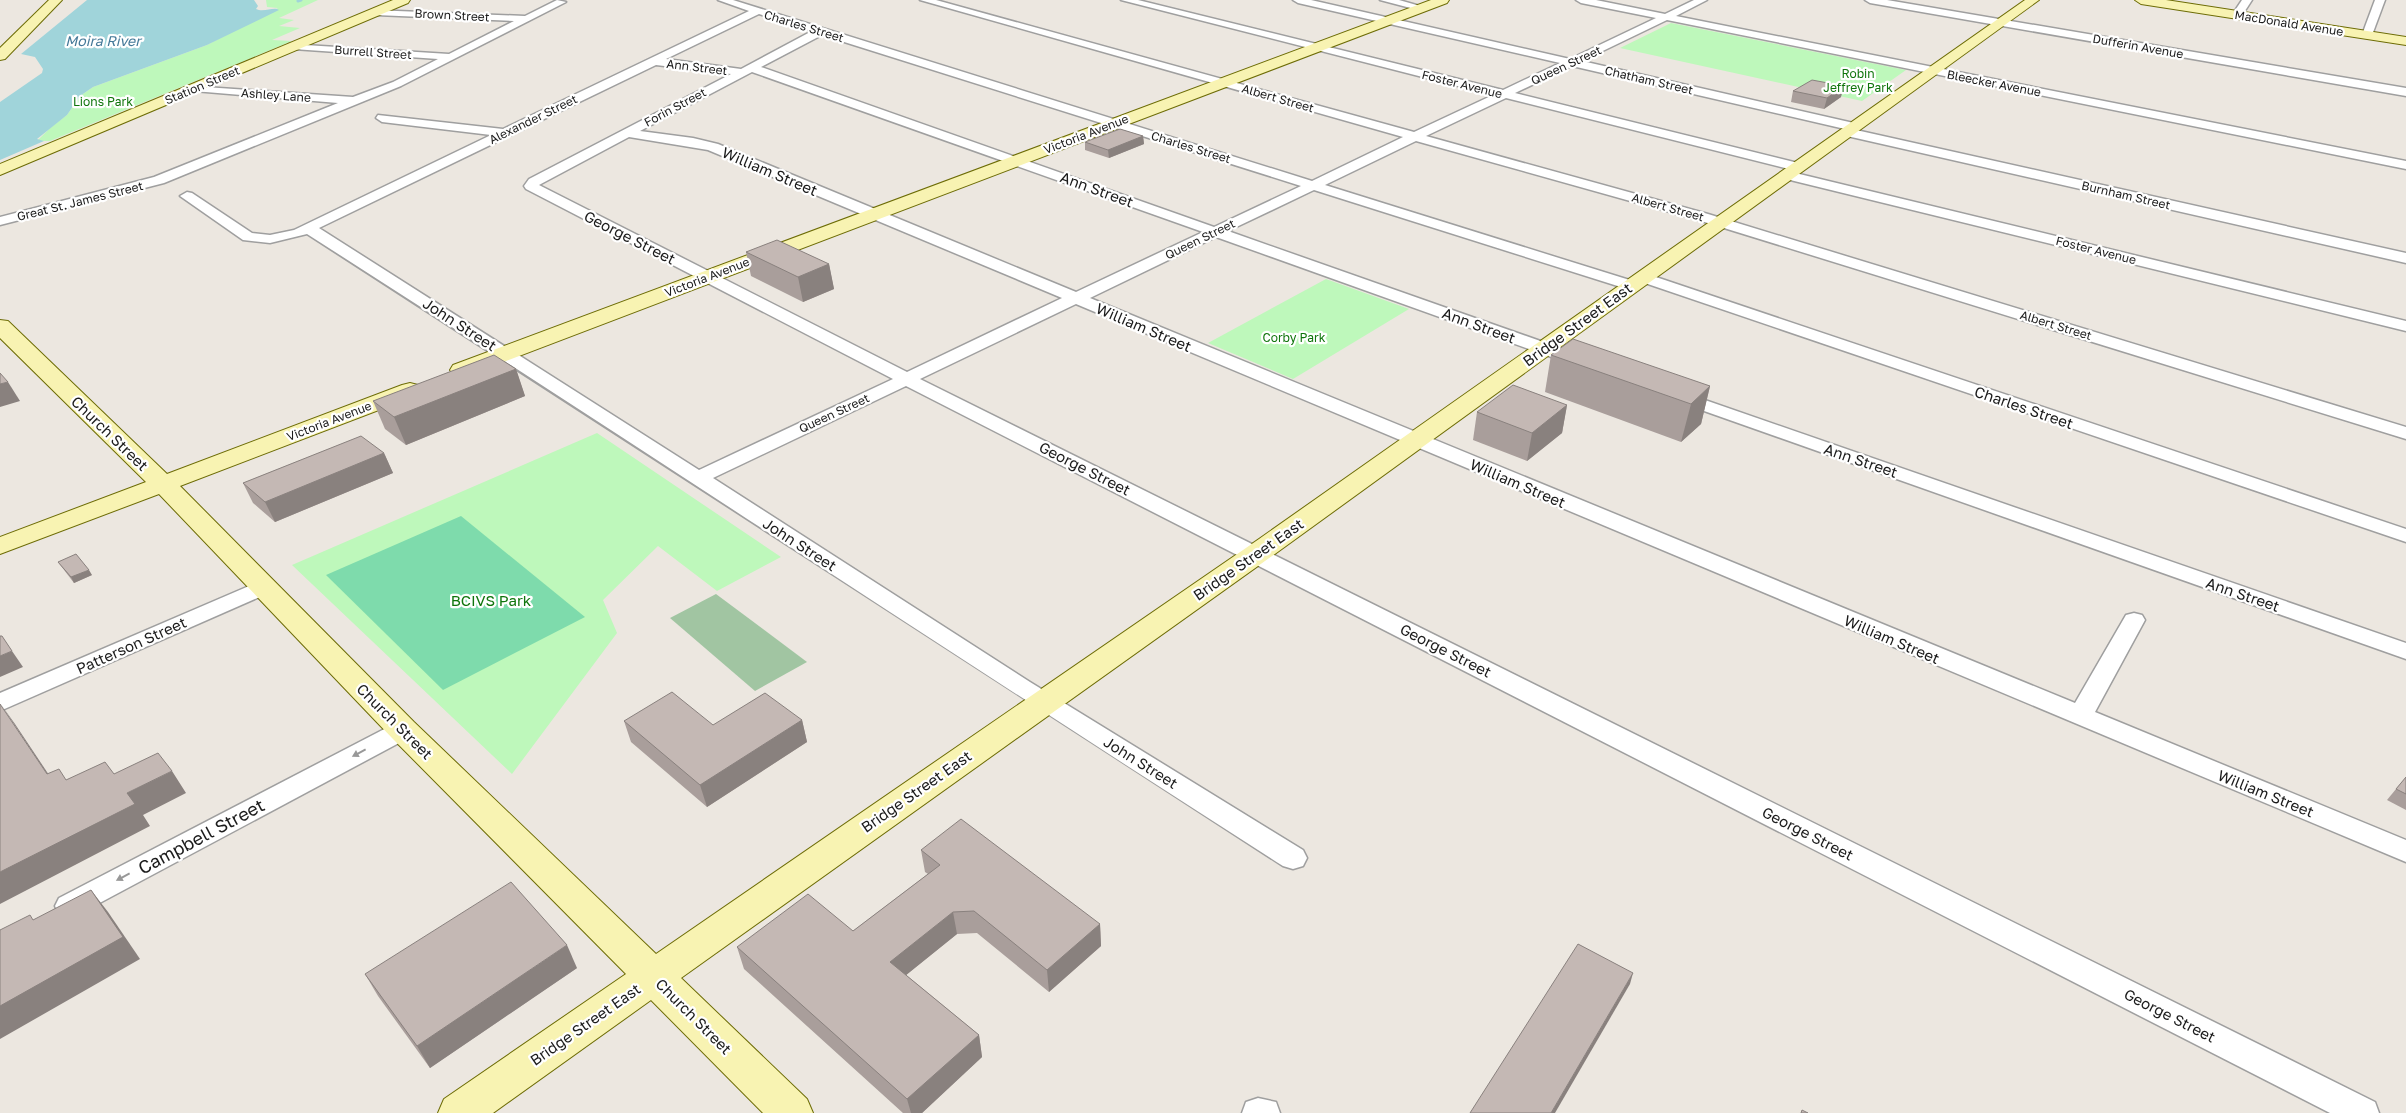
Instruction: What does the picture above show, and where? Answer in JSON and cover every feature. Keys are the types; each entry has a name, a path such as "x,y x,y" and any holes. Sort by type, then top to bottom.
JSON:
{"street":[{"path":"0,56 56,0"},
{"name":"Station Street","path":"0,170 404,0"},
{"name":"Charles Street","path":"723,0 1312,185 1636,281 2406,536"},
{"name":"Albert Street","path":"925,0 1721,222 2406,433"},
{"name":"Foster Avenue","path":"1126,0 1504,94 1792,171 2406,326"},
{"name":"Chatham Street","path":"1298,0 1571,62 1850,129"},
{"path":"1385,0 1422,8"},
{"name":"Victoria Avenue","path":"0,546 505,353 1443,0"},
{"name":"Bleecker Avenue","path":"1581,0 2406,166"},
{"name":"Queen Street","path":"698,478 1702,0"},
{"name":"Dufferin Avenue","path":"1870,0 2406,92"},
{"name":"Bridge Street East","path":"459,1113 1256,554 1544,349 1636,281 2033,0"},
{"name":"MacDonald Avenue","path":"2141,0 2406,40"},
{"path":"2237,15 2247,0"},
{"path":"2367,35 2380,0"},
{"name":"Great St. James Street","path":"0,221 159,180 358,101 562,2"},
{"name":"Alexander Street","path":"187,196 248,237 257,239 284,237 308,228 758,11"},
{"name":"Brown Street","path":"376,12 528,19"},
{"name":"Forin Street","path":"531,186 534,182 625,133 821,31"},
{"name":"Burrell Street","path":"293,46 452,57"},
{"name":"Ann Street","path":"653,62 746,70 1016,161 1579,361"},
{"name":"Ashley Lane","path":"194,88 358,101"},
{"path":"382,118 504,133"},
{"name":"Burnham Street","path":"1850,129 2406,258"},
{"name":"William Street","path":"625,133 704,144 2406,851"},
{"name":"George Street","path":"531,186 908,379 2363,1113"},
{"name":"John Street","path":"308,228 1044,701 1293,858"},
{"name":"Church Street","path":"0,326 163,484 403,730 792,1113"},
{"name":"Ann Street","path":"1664,391 2406,651"},
{"name":"Patterson Street","path":"0,703 263,586"},
{"path":"2080,717 2134,620"},
{"name":"Campbell Street","path":"43,919 403,730"}],"green space":[{"name":"Lions Park","path":"266,0 318,0 279,18 294,20 279,26 300,28 272,40 292,41 50,141 37,141 67,115 80,96 93,87 207,45 278,8 267,7"},
{"name":"Robin Jeffrey Park","path":"1671,23 1906,70 1862,101 1620,48"},
{"name":"Corby Park","path":"1326,279 1409,309 1293,379 1208,343"},
{"name":"BCIVS Park","path":"597,433 781,557 717,591 658,546 603,600 617,633 512,774 292,565"},
{"path":"461,516 585,617 443,690 326,575"},
{"path":"716,594 807,662 755,691 670,618"}],"water":[{"name":"Moira River","path":"87,0 254,0 258,6 256,9 279,10 207,45 93,87 80,96 67,115 37,139 44,141 0,160 0,102 42,73 43,69 35,57 21,54"}],"building":[{"path":"1812,80 1844,86 1827,98 1793,91"},
{"path":"1120,129 1143,136 1108,150 1085,142"},
{"path":"777,240 829,264 798,277 746,252"},
{"path":"1573,339 1710,386 1691,404 1551,355"},
{"path":"494,355 516,369 394,417 373,401"},
{"path":"0,373 8,382 0,384"},
{"path":"1513,385 1567,405 1532,433 1477,412"},
{"path":"361,436 384,453 265,502 243,483"},
{"path":"76,554 89,570 71,577 58,562"},
{"path":"0,636 2,636 12,651 0,656"},
{"path":"672,692 713,725 765,693 802,720 700,785 624,721"},
{"path":"0,704 47,774 59,769 66,780 105,762 114,774 158,753 172,771 127,793 135,804 0,872"},
{"path":"2406,777 2406,794 2396,789"},
{"path":"961,819 1100,924 1047,970 974,911 953,912 890,962 979,1035 907,1099 737,947 808,894 853,931 940,865 921,850"},
{"path":"511,882 567,945 417,1046 365,974"},
{"path":"91,890 123,937 0,1006 0,930 30,915 33,920"},
{"path":"1578,944 1633,973 1551,1113 1470,1113"}]}
